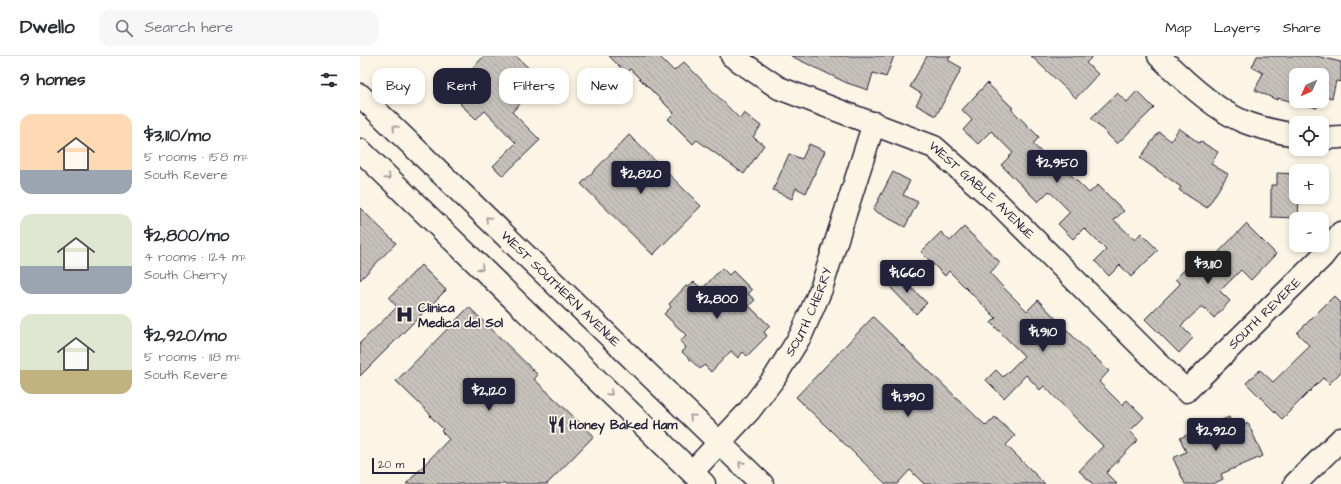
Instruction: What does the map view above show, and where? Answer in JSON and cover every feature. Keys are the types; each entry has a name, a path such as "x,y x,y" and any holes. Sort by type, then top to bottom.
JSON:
{"street":[{"name":"WEST GABLE AVENUE","path":"732,56 779,88 934,147 998,202 1186,391"},
{"path":"1159,56 1180,77 1208,99 1241,120 1272,131 1289,134"},
{"name":"WEST SOUTHERN AVENUE","path":"360,95 762,484"},
{"name":"SOUTH CHERRY","path":"698,478 720,444 753,407 801,335 821,289 874,123"},
{"path":"1329,138 1341,137"},
{"path":"360,150 698,478"},
{"name":"SOUTH REVERE","path":"1186,391 1322,258 1341,233"},
{"path":"1295,484 1341,439"}],"building":[{"path":"484,56 516,56 528,68 499,68 499,104 520,104 512,112 540,140 503,176 493,166 516,143 485,111 476,119 460,104 491,104 491,68 473,68"},
{"path":"609,56 659,56 674,71 684,62 740,119 744,113 761,126 753,137 764,145 744,174 697,140 693,144 668,119 674,113 633,72 633,68 621,68"},
{"path":"791,56 894,56 886,77 873,73 868,90 847,83"},
{"path":"927,56 951,56 948,60 962,68 936,116 916,105 922,94 910,87"},
{"path":"1031,56 1093,56 1086,63 1098,74 1076,98"},
{"path":"1257,56 1316,56 1341,62 1341,82 1336,81 1332,98 1329,97 1329,68 1289,68 1289,101 1278,98 1277,100 1255,90 1263,73 1252,67"},
{"path":"987,83 1013,108 1011,109 1039,137 1033,144 1049,160 1053,157 1089,193 1098,185 1124,211 1114,220 1135,240 1141,233 1158,250 1131,277 1120,265 1109,276 1095,261 1106,250 1084,228 1073,239 1058,224 1070,212 1049,191 1038,202 1001,165 1013,153 991,131 978,144 963,130 972,120 962,110"},
{"path":"1137,91 1154,108 1117,144 1091,118 1117,93 1127,102"},
{"path":"1179,128 1199,143 1200,141 1218,152 1211,164 1228,174 1207,208 1179,190 1181,187 1140,158 1159,132 1171,141"},
{"path":"629,135 701,206 653,255 581,184"},
{"path":"809,144 825,151 806,193 796,188 792,199 773,190 789,154 802,159"},
{"path":"893,172 910,181 903,195 918,202 905,227 873,210"},
{"path":"1277,173 1289,174 1289,204 1299,204 1298,212 1289,212 1289,218 1271,217 1271,185 1277,185"},
{"path":"360,208 396,243 360,280"},
{"path":"1246,224 1276,254 1251,280 1241,270 1220,291 1230,301 1214,318 1202,306 1181,326 1193,338 1179,353 1145,319 1180,284 1175,279 1201,254 1209,262"},
{"path":"964,227 1000,262 990,273 1000,284 1027,311 1038,300 1094,358 1095,357 1109,371 1099,382 1122,405 1127,400 1144,417 1130,431 1138,440 1106,473 1117,484 1093,484 1079,471 1103,446 1044,386 1040,390 1026,375 1004,398 986,380 996,370 1003,377 1024,356 991,323 996,318 949,271 945,276 921,252 941,232 950,241"},
{"name":"Clinica Medica del Sol","path":"421,265 446,290 360,376 360,343 397,307 389,298"},
{"path":"722,268 729,275 733,271 752,290 748,294 755,300 749,306 770,326 764,332 767,336 747,356 743,352 738,358 731,351 711,372 704,365 700,369 682,352 686,348 680,341 686,335 664,314 671,307 669,304 686,286 688,287 694,282 702,289"},
{"path":"898,275 927,303 916,314 888,285"},
{"path":"1334,296 1341,303 1341,372 1329,384 1323,378 1282,419 1246,383 1260,370 1273,382 1310,346 1297,333"},
{"path":"469,307 538,375 534,379 594,436 547,484 406,484 449,439 441,431 443,429 430,416 431,415 396,381"},
{"path":"873,317 986,426 995,417 1015,436 1006,445 1045,484 924,484 910,470 897,484 886,484 796,397"},
{"path":"1229,417 1234,429 1248,423 1263,456 1221,474 1223,479 1213,484 1185,484 1173,458 1186,452 1180,438"}],"place":[{"name":"Clinica Medica del Sol","path":"405,315"},
{"name":"Honey Baked Ham","path":"556,425"}]}
